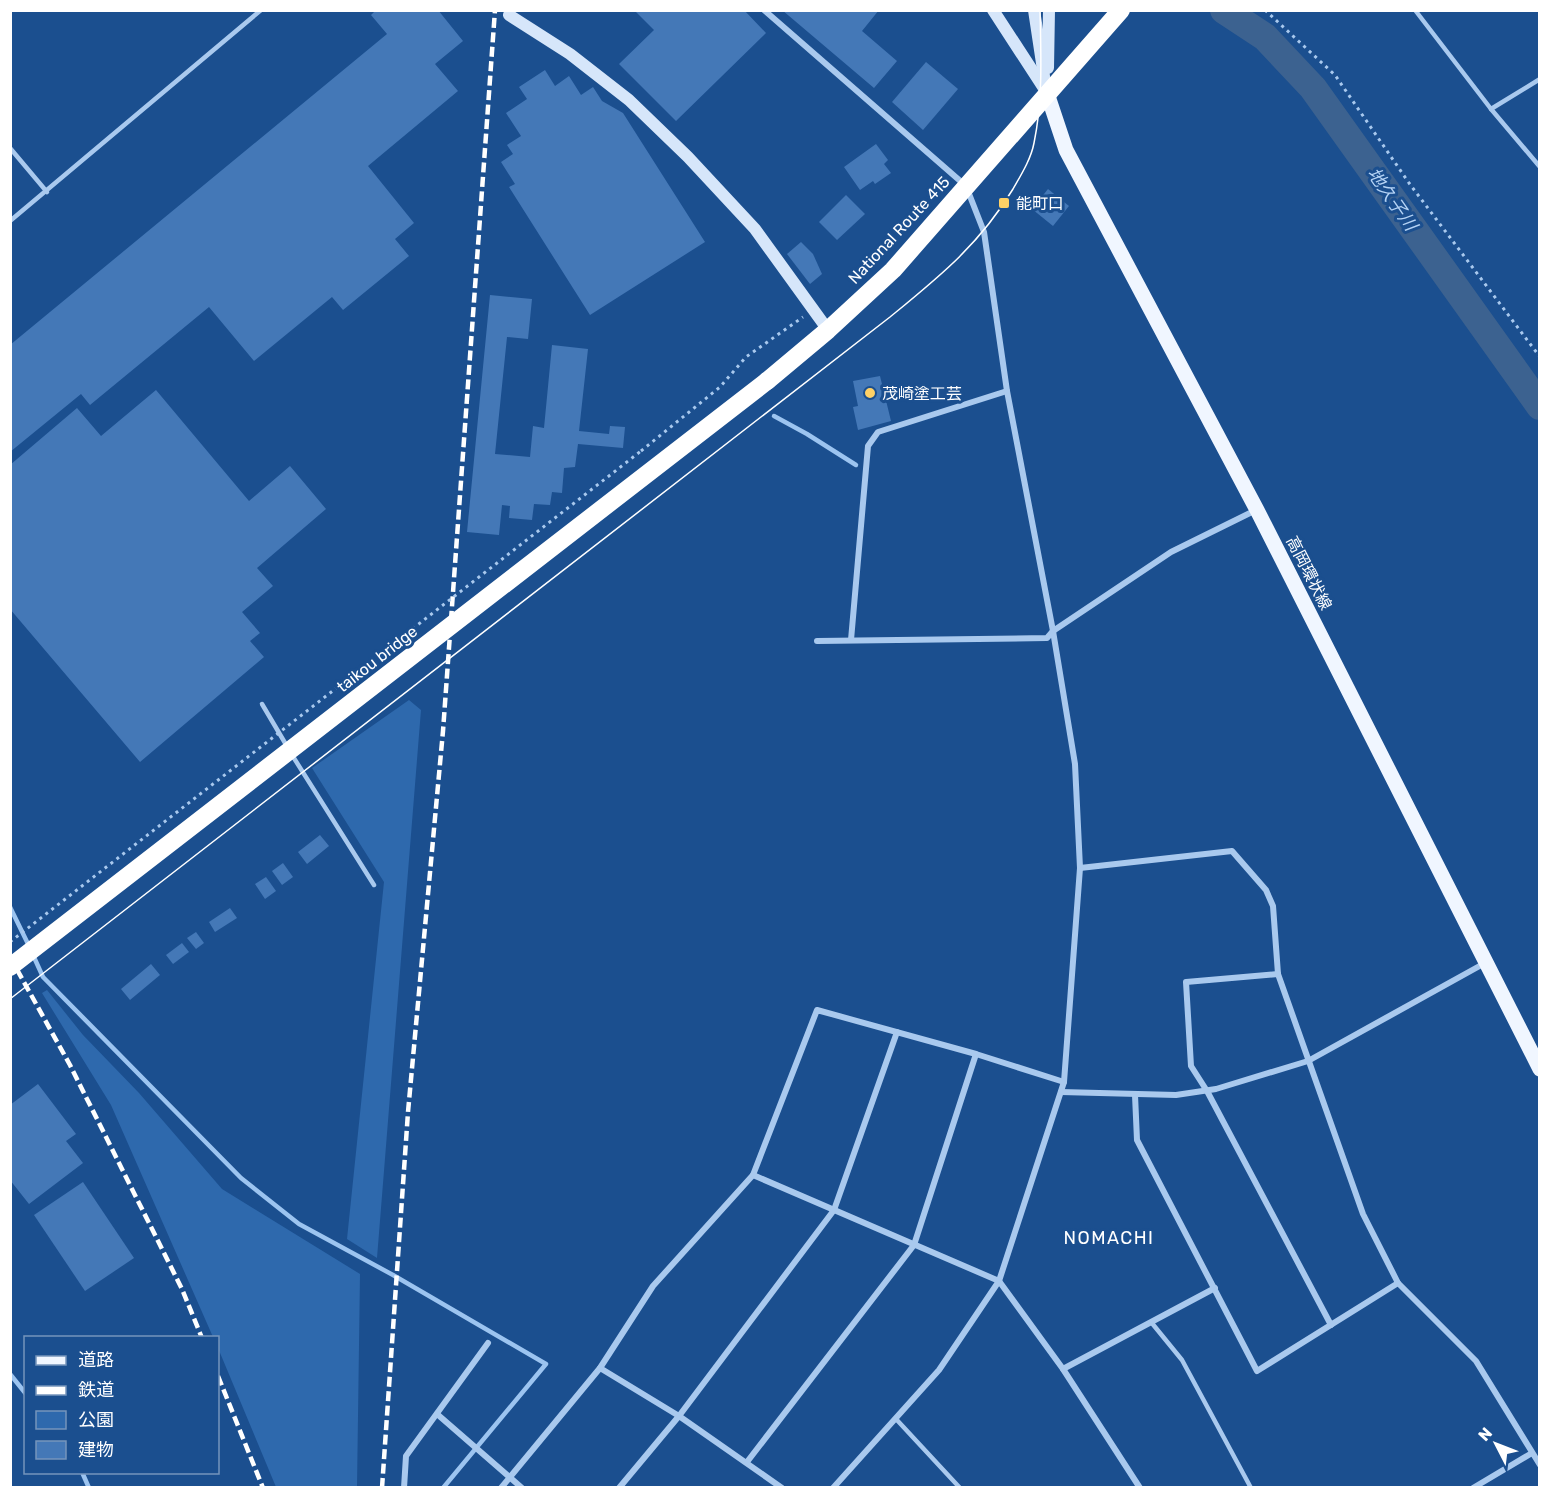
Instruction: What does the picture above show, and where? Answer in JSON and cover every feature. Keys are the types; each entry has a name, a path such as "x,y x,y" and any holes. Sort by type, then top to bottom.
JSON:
{"highway":[{"name":"National Route 415","path":"767,381 828,330 893,270 1121,10"},
{"name":"taikou bridge","path":"10,968 767,381"}],"main road":[{"name":"高岡環状線","path":"1047,93 1066,150 1257,510 1539,1069"}],"street":[{"path":"764,10 966,186 984,232 1007,392 1053,631 1075,764 1080,868 1064,1082 999,1281 939,1370 833,1488"},
{"path":"993,10 1047,93"},
{"path":"1034,10 1047,93"},
{"path":"1047,93 1049,10"},
{"path":"509,15 570,54 630,100 688,157 755,229 828,330"},
{"path":"851,640 868,446 878,432 1007,392"},
{"path":"817,641 1047,638 1053,631 1171,552 1257,510"},
{"path":"1080,868 1232,851 1266,890 1273,906 1278,974 1363,1214 1398,1283 1476,1361 1539,1465"},
{"path":"1061,1092 1176,1095 1216,1089 1308,1061 1485,963"},
{"path":"1278,974 1186,982 1191,1066 1207,1091 1331,1325"},
{"path":"501,1488 600,1368 653,1286 753,1175 817,1010 976,1054 1064,1082"},
{"path":"619,1488 679,1416 834,1210 897,1032"},
{"path":"747,1461 914,1245 976,1054"},
{"path":"1135,1095 1137,1140 1257,1371 1398,1283"},
{"path":"753,1175 999,1281 1063,1369 1140,1488"},
{"path":"1063,1369 1215,1288"},
{"path":"404,1488 406,1456 488,1343"},
{"path":"600,1368 679,1416 747,1461 782,1488"},
{"path":"437,1414 522,1488"},
{"path":"1473,1488 1532,1454"}],"lane":[{"path":"10,221 261,10"},
{"path":"1415,10 1539,167"},
{"path":"1491,109 1539,79"},
{"path":"10,148 46,192"},
{"path":"262,704 374,885"},
{"path":"1151,1322 1182,1360 1251,1488"},
{"path":"896,1419 960,1488"}],"path":[{"path":"1265,10 1335,75 1409,183 1539,357"},
{"path":"10,942 641,451 720,387 746,357 812,310"}],"green space":[{"path":"409,700 421,710 377,1258 347,1239 384,882 312,768"},
{"path":"47,990 83,1035 139,1093 222,1189 360,1274 357,1487 276,1487 219,1350 219,1336 213,1336 111,1105 42,993"}],"building":[{"path":"376,10 438,10 463,41 435,64 458,91 368,166 414,223 395,239 409,256 343,310 332,297 254,361 209,307 90,405 81,394 10,452 10,345 387,34 371,15"},
{"path":"634,10 744,10 766,33 676,121 619,64 654,30"},
{"path":"782,10 879,10 862,31 897,61 874,88"},
{"path":"926,62 958,89 923,130 892,102"},
{"path":"545,70 555,86 569,76 581,95 593,87 602,101 623,113 705,242 590,315 509,187 515,184 501,162 513,154 507,145 521,136 506,113 527,99 519,87"},
{"path":"876,144 888,160 884,164 891,173 875,184 873,181 860,190 844,167"},
{"path":"1048,189 1069,206 1053,226 1032,209"},
{"path":"846,195 865,214 837,240 819,222"},
{"path":"801,242 813,254 822,274 810,284 787,254"},
{"path":"490,295 532,299 528,339 507,337 495,454 530,457 533,426 544,428 552,345 588,349 579,431 609,434 610,426 625,427 623,448 578,444 575,467 564,468 562,493 552,492 550,505 534,504 532,520 509,518 510,506 502,505 499,535 467,532"},
{"name":"茂崎塗工芸","path":"880,376 891,421 858,430 853,407 858,406 853,381"},
{"path":"156,390 249,501 290,466 326,509 257,568 273,586 242,612 260,633 250,641 264,657 140,762 10,609 10,465 77,408 101,436"},
{"path":"320,835 329,846 307,864 298,852"},
{"path":"283,863 293,877 282,885 272,871"},
{"path":"266,877 276,891 265,899 255,884"},
{"path":"230,908 237,918 215,932 209,922"},
{"path":"196,932 204,943 196,949 187,938"},
{"path":"182,943 189,952 173,964 166,955"},
{"path":"151,964 160,975 130,1000 121,989"},
{"path":"38,1084 76,1134 66,1141 83,1163 29,1204 10,1180 10,1105"},
{"path":"83,1182 134,1258 85,1291 34,1215"}],"waterway":[{"name":"地久子川","path":"1224,10 1265,37 1313,88 1540,406"},
{"path":"774,416 856,465"},
{"path":"10,907 30,948"},
{"path":"33,955 43,977 241,1178 299,1224 393,1275 546,1364 443,1488"},
{"path":"10,1374 24,1392"},
{"path":"83,1474 89,1488"}],"tram line":[{"path":"10,999 890,317 958,259 1000,209 1022,173 1033,149 1040,94 1040,10"}],"railway":[{"path":"382,1488 408,1112 443,731 495,10"},
{"path":"10,957 70,1065 182,1289 201,1336"},
{"path":"219,1378 263,1488"}],"place":[{"name":"能町口","path":"1004,203"},
{"name":"茂崎塗工芸","path":"870,393"}],"district":[{"name":"NOMACHI","path":"1109,1238"}]}
